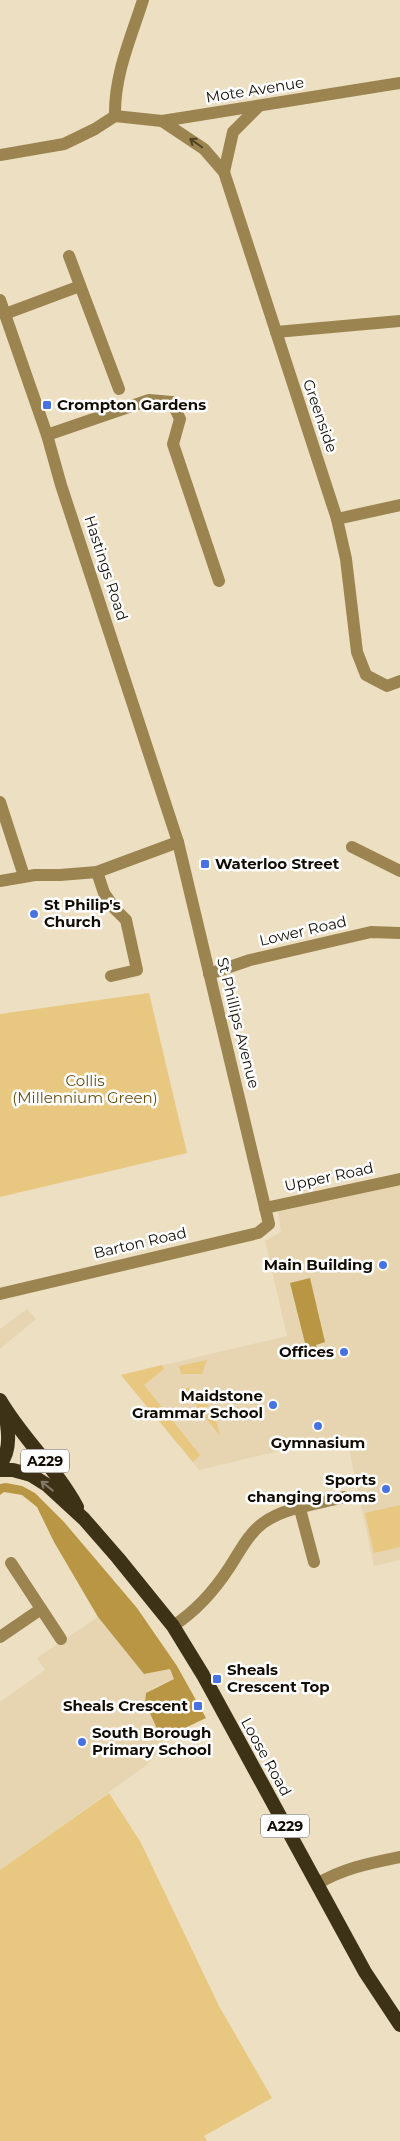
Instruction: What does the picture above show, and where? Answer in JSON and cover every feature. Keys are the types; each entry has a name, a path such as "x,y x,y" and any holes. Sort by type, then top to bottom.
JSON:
{"highway":[{"name":"A229","path":"0,1464 8,1444 8,1428 2,1403"},
{"name":"Loose Road","path":"2,1403 66,1487 84,1519"},
{"name":"Loose Road","path":"0,1470 13,1470 31,1475 47,1485 84,1519 173,1626 203,1675 365,1972 400,2025"}],"street":[{"path":"0,155 64,144 95,129 115,116 115,95 118,78 143,0"},
{"name":"Mote Avenue","path":"115,116 162,121 400,83"},
{"name":"Greenside","path":"224,172 232,132 259,106"},
{"name":"Greenside","path":"162,121 204,149 224,172 337,519 346,559 357,652 366,675 387,686 400,681"},
{"path":"69,256 119,389"},
{"path":"5,314 80,286"},
{"name":"Hastings Road","path":"0,300 47,435 61,485 179,844"},
{"path":"276,332 400,321"},
{"path":"47,435 149,400 172,402 180,420 173,444 219,581"},
{"path":"337,519 400,505"},
{"path":"0,802 24,876"},
{"path":"0,880 24,876 96,872 179,844"},
{"name":"St Phillips Avenue","path":"179,844 266,1208"},
{"path":"352,847 400,871"},
{"path":"96,872 104,892 115,909 126,920 137,970 111,976"},
{"name":"Lower Road","path":"209,974 250,960 335,940 371,932 399,930"},
{"name":"Upper Road","path":"266,1208 400,1179"},
{"name":"Barton Road","path":"0,1294 258,1233 269,1224 266,1208"},
{"path":"173,1626 188,1616 215,1588 248,1538 262,1523 277,1515 344,1497"},
{"path":"300,1509 314,1562"},
{"path":"11,1563 61,1639"},
{"path":"0,1637 41,1609"},
{"path":"317,1884 331,1875 353,1867 400,1857"}],"shaded area":[{"name":"Maidstone Grammar School","path":"400,1184 400,1560 374,1566 346,1435 199,1470 121,1375 287,1336 265,1241 281,1232 278,1211"},
{"path":"310,1278 325,1342 316,1345 319,1357 314,1359 307,1351 290,1283"},
{"path":"27,1309 36,1319 0,1349 0,1329"},
{"path":"6,1483 22,1486 35,1493 64,1522 137,1608 177,1666 206,1718 162,1739 145,1703 146,1693 174,1679 170,1669 144,1674 98,1617 54,1542 37,1507 22,1495 4,1492 0,1495 0,1484"},
{"name":"South Borough Primary School","path":"98,1617 144,1674 170,1669 175,1679 153,1688 145,1703 165,1745 148,1764 0,1870 0,1702 45,1670 37,1658"}],"green space":[{"name":"Collis (Millennium Green)","path":"149,993 187,1153 0,1197 0,1014"},
{"path":"207,1360 202,1374 181,1374 179,1366"},
{"path":"162,1365 164,1369 144,1385 200,1455 193,1462 121,1375"},
{"path":"185,1388 194,1388 195,1393 210,1401 205,1412 216,1418 220,1436 185,1391"},
{"path":"400,1505 400,1547 374,1553 365,1513"},
{"path":"109,1793 141,1843 219,2006 272,2098 204,2136 207,2141 0,2141 0,1870"}],"place":[{"name":"Crompton Gardens","path":"47,405"},
{"name":"Waterloo Street","path":"205,864"},
{"name":"St Philip's Church","path":"34,914"},
{"name":"Main Building","path":"383,1265"},
{"name":"Offices","path":"344,1352"},
{"name":"Maidstone Grammar School","path":"273,1405"},
{"name":"Gymnasium","path":"318,1426"},
{"name":"Sports changing rooms","path":"386,1489"},
{"name":"Sheals Crescent Top","path":"217,1679"},
{"name":"Sheals Crescent","path":"198,1706"},
{"name":"South Borough Primary School","path":"82,1742"}]}
